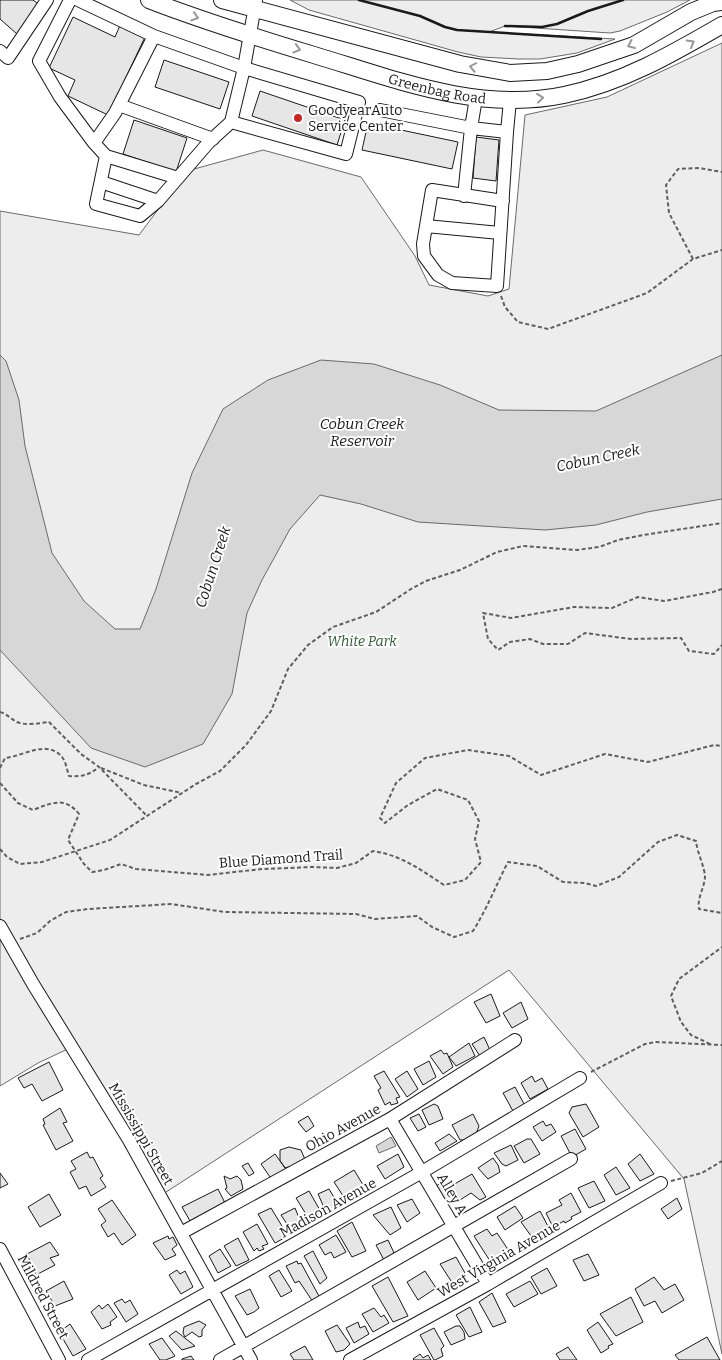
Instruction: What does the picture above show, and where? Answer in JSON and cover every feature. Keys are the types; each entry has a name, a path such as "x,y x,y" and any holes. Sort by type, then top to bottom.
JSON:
{"main road":[{"name":"Greenbag Road","path":"149,0 190,16 401,82 450,94 510,100 564,95 603,85 665,58 722,25"},
{"name":"Greenbag Road","path":"222,0 256,5 460,64 510,73 547,71 578,64 634,45 691,12 713,3 722,2"}],"street":[{"path":"0,51 8,58 47,0"},
{"path":"70,0 38,61 60,97 106,156 178,178"},
{"path":"78,0 154,36 244,68 359,102 346,154 231,122"},
{"path":"106,156 96,204 140,216 158,201 213,139 231,122 256,5"},
{"path":"94,143 119,105 154,36"},
{"path":"464,196 476,98"},
{"path":"503,200 432,190 422,244 424,256 438,275 452,283 497,286 510,100"},
{"path":"119,105 213,139"},
{"path":"380,110 471,128 507,132"},
{"path":"101,182 158,201"},
{"path":"426,226 500,234"},
{"name":"Mississippi Street","path":"0,926 33,984 129,1140 250,1360"},
{"name":"Ohio Avenue","path":"181,1233 390,1119 515,1040"},
{"name":"Madison Avenue","path":"88,1360 422,1172 580,1078"},
{"name":"Alley A","path":"390,1119 488,1284"},
{"path":"220,1360 571,1159"},
{"name":"West Virginia Avenue","path":"350,1360 488,1284 662,1183"},
{"name":"Mildred Street","path":"0,1249 59,1360"}],"path":[{"path":"693,259 669,213 666,185 678,169 699,168 722,172"},
{"path":"497,286 505,307 518,322 548,329 647,294 693,259 722,250"},
{"path":"0,849 7,857 20,864 42,862 110,840 182,793 220,771 246,744 271,711 288,669 308,645 333,628 376,612 426,580 460,570 497,552 523,546 577,550 599,547 618,540 643,535 722,523"},
{"path":"722,589 664,601 638,597 612,608 574,607 510,618 483,613 488,639 498,650 510,642 530,639 543,644 568,644 586,633 631,639 681,638 689,651 714,654 722,645"},
{"path":"0,712 18,723 49,722 81,754 99,767 147,816"},
{"name":"Blue Diamond Trail","path":"0,783 18,803 33,810 55,801 73,807 79,814 68,840 84,864 92,872 122,864 136,869 208,875 262,869 338,868 356,863 373,851 390,854 413,865 444,885 465,880 481,862 475,839 478,822 468,800 438,789 408,805 385,823 380,818 396,783 425,758 468,750 509,756 541,775 605,754 648,762 714,744 722,746"},
{"path":"0,768 5,758 16,757 31,750 48,748 63,758 69,776 89,775 99,767"},
{"path":"99,767 144,785 182,793"},
{"path":"9,940 37,933 50,921 66,912 171,904 225,912 356,914 375,919 417,916 432,927 454,937 473,931 485,912 496,884 508,862 537,866 563,882 585,883 596,886 619,877 658,842 678,835 696,841 705,875 702,893 698,901 699,909 722,913"},
{"path":"713,1045 691,1035 681,1022 671,996 679,979 722,947"},
{"path":"580,1078 645,1044 656,1042 722,1046"},
{"path":"662,1183 702,1173 722,1161"}],"shaded area":[{"path":"290,0 690,0 667,12 620,31 610,33 505,26 489,32 615,39 577,53 540,59 519,59 481,57 458,52 309,10"},
{"name":"White Park","path":"722,43 722,1354 684,1179 509,970 160,1196 72,1047 38,1063 0,1086 0,211 139,235 187,171 263,150 361,177 415,256 429,285 488,296 509,289 525,115 607,97"}],"water":[{"name":"Cobun Creek Reservoir","path":"0,355 6,361 19,400 25,446 52,553 84,601 115,629 140,629 156,589 192,473 223,409 268,380 321,360 374,364 440,385 499,410 596,411 722,355 722,499 647,512 596,525 545,530 418,522 361,504 320,495 290,529 262,580 247,613 232,694 203,744 145,767 91,748 0,650"},
{"path":"391,1137 396,1146 379,1153 376,1146"}],"building":[{"path":"0,0 33,0 41,6 17,34 0,19"},
{"path":"73,17 115,37 121,23 146,35 108,115 68,96 75,80 49,68"},
{"path":"164,60 229,82 220,109 155,87"},
{"name":"GoodyearAuto Service Center","path":"260,91 345,120 337,145 252,116"},
{"path":"134,120 187,138 176,172 123,154"},
{"path":"368,123 458,142 452,169 362,150"},
{"path":"476,137 499,140 496,181 473,178"},
{"path":"491,994 500,1016 486,1023 474,1002"},
{"path":"521,1002 528,1019 512,1028 503,1013"},
{"path":"484,1037 490,1050 480,1056 472,1044"},
{"path":"469,1043 475,1056 456,1066 449,1057"},
{"path":"441,1050 444,1054 447,1053 453,1067 443,1074 430,1056"},
{"path":"429,1061 436,1077 423,1085 414,1069"},
{"path":"49,1062 63,1090 42,1101 32,1084 24,1088 18,1078"},
{"path":"384,1071 400,1097 396,1098 398,1103 391,1105 390,1102 385,1105 378,1090 381,1088 374,1076"},
{"path":"407,1071 418,1089 407,1097 395,1079"},
{"path":"532,1076 535,1082 542,1078 548,1089 530,1099 521,1083"},
{"path":"515,1087 524,1104 513,1111 503,1093"},
{"path":"434,1104 438,1106 443,1119 429,1125 422,1110"},
{"path":"586,1104 599,1127 583,1137 569,1113 572,1107"},
{"path":"60,1108 67,1122 63,1123 73,1141 56,1150 43,1125 45,1124 43,1119"},
{"path":"419,1114 426,1127 418,1131 410,1118"},
{"path":"473,1114 479,1126 476,1134 466,1140 460,1140 452,1125"},
{"path":"308,1116 314,1126 306,1132 298,1122"},
{"path":"543,1121 546,1126 551,1124 556,1132 542,1141 533,1127"},
{"path":"575,1129 586,1149 572,1157 561,1136"},
{"path":"449,1134 457,1141 440,1151 435,1143"},
{"path":"527,1139 531,1139 540,1154 524,1163 514,1146"},
{"path":"511,1145 518,1160 506,1166 502,1164 494,1153"},
{"path":"289,1147 301,1150 306,1162 285,1168 280,1161 280,1150"},
{"path":"87,1152 90,1158 93,1157 103,1176 100,1178 106,1187 91,1196 86,1186 79,1189 70,1172 76,1169 71,1161"},
{"path":"275,1154 286,1169 275,1178 270,1177 261,1164"},
{"path":"398,1154 404,1167 385,1179 377,1166"},
{"path":"640,1154 654,1174 640,1181 628,1164"},
{"path":"493,1158 500,1172 488,1179 478,1168"},
{"path":"248,1163 254,1173 249,1176 242,1166"},
{"path":"616,1167 630,1188 616,1195 604,1175"},
{"path":"354,1170 365,1188 360,1192 361,1196 347,1202 334,1182"},
{"path":"0,1173 8,1184 0,1188"},
{"path":"472,1174 486,1197 480,1200 471,1193 460,1200 451,1186"},
{"path":"224,1176 230,1179 237,1176 241,1180 243,1189 231,1196 225,1189 227,1188"},
{"path":"594,1181 605,1201 589,1208 578,1188"},
{"path":"442,1182 452,1197 442,1204 432,1189"},
{"path":"218,1189 225,1203 190,1221 182,1207"},
{"path":"329,1189 340,1207 326,1212 318,1194"},
{"path":"309,1191 321,1212 309,1219 296,1198"},
{"path":"571,1193 581,1212 571,1217 572,1219 565,1223 564,1221 553,1227 546,1213 562,1205 559,1200"},
{"path":"49,1194 61,1215 40,1227 28,1207"},
{"path":"677,1198 682,1209 668,1219 661,1209"},
{"path":"412,1199 420,1213 407,1222 397,1205"},
{"path":"112,1200 136,1235 122,1245 114,1233 108,1237 101,1225 106,1221 98,1209"},
{"path":"515,1206 523,1218 505,1230 497,1217"},
{"path":"391,1207 401,1228 390,1235 373,1215"},
{"path":"271,1208 288,1236 275,1243 258,1214"},
{"path":"295,1208 303,1228 293,1233 281,1215"},
{"path":"540,1211 551,1232 534,1240 521,1222"},
{"path":"352,1222 366,1251 352,1257 337,1231"},
{"path":"257,1224 268,1244 262,1246 264,1249 259,1251 257,1248 254,1251 243,1232"},
{"path":"487,1229 492,1236 497,1233 509,1251 490,1261 474,1236"},
{"path":"336,1235 346,1252 334,1258 331,1252 325,1255 319,1245"},
{"path":"168,1236 169,1239 173,1237 177,1245 172,1249 176,1255 165,1260 153,1243"},
{"path":"238,1238 249,1260 236,1266 224,1246"},
{"path":"388,1240 396,1257 385,1262 376,1245"},
{"path":"50,1242 59,1255 50,1258 55,1265 36,1275 27,1254"},
{"path":"220,1249 231,1266 218,1273 209,1256"},
{"path":"313,1251 327,1278 320,1284 304,1256"},
{"path":"588,1254 599,1275 584,1281 573,1260"},
{"path":"456,1257 465,1273 462,1275 464,1278 453,1284 440,1264"},
{"path":"297,1261 298,1264 301,1263 320,1298 313,1302 299,1281 295,1283 286,1266"},
{"path":"547,1268 557,1286 541,1294 531,1277"},
{"path":"177,1270 180,1274 185,1271 193,1287 181,1294 169,1275"},
{"path":"279,1270 292,1291 281,1297 269,1276"},
{"path":"425,1271 436,1288 418,1300 407,1282"},
{"path":"388,1277 408,1316 393,1322 372,1286"},
{"path":"654,1277 664,1290 675,1284 684,1300 662,1313 655,1301 644,1306 635,1289"},
{"path":"64,1281 73,1299 55,1306 46,1291"},
{"path":"530,1281 538,1294 514,1307 506,1294"},
{"path":"250,1289 259,1308 247,1315 235,1296"},
{"path":"492,1293 506,1322 493,1327 479,1302"},
{"path":"631,1297 643,1322 616,1336 600,1314"},
{"path":"122,1299 125,1303 130,1300 138,1314 126,1322 114,1303"},
{"path":"108,1304 117,1317 110,1322 111,1325 102,1329 91,1312 99,1305 102,1309"},
{"path":"470,1307 482,1332 469,1337 456,1315"},
{"path":"374,1308 381,1317 384,1315 389,1323 373,1332 362,1314"},
{"path":"199,1321 206,1325 202,1330 202,1336 199,1337 192,1332 185,1337 183,1333 184,1327"},
{"path":"358,1322 360,1328 365,1326 369,1334 354,1343 346,1328"},
{"path":"598,1322 613,1344 601,1353 587,1330"},
{"path":"70,1324 86,1349 73,1356 59,1332"},
{"path":"337,1325 350,1344 344,1350 336,1352 325,1331"},
{"path":"460,1326 464,1332 465,1339 451,1345 444,1332"},
{"path":"434,1328 444,1346 441,1349 443,1356 435,1360 420,1335"},
{"path":"176,1331 195,1346 182,1350 169,1336"},
{"path":"707,1337 720,1360 679,1360 675,1355"},
{"path":"162,1338 175,1356 166,1360 160,1360 149,1344"},
{"path":"305,1346 313,1360 294,1360 290,1354"},
{"path":"568,1347 577,1360 560,1360 556,1354"},
{"path":"420,1354 423,1358 428,1355 431,1360 413,1359"},
{"path":"191,1356 194,1360 182,1360 182,1359"}],"wall":[{"path":"359,0 420,16 457,30 601,39"},
{"path":"505,26 542,27 557,24 588,11 623,0"}],"place":[{"name":"GoodyearAuto Service Center","path":"298,118"}],"water label":[{"name":"Cobun Creek","path":"598,458"},
{"name":"Cobun Creek","path":"213,567"}]}
